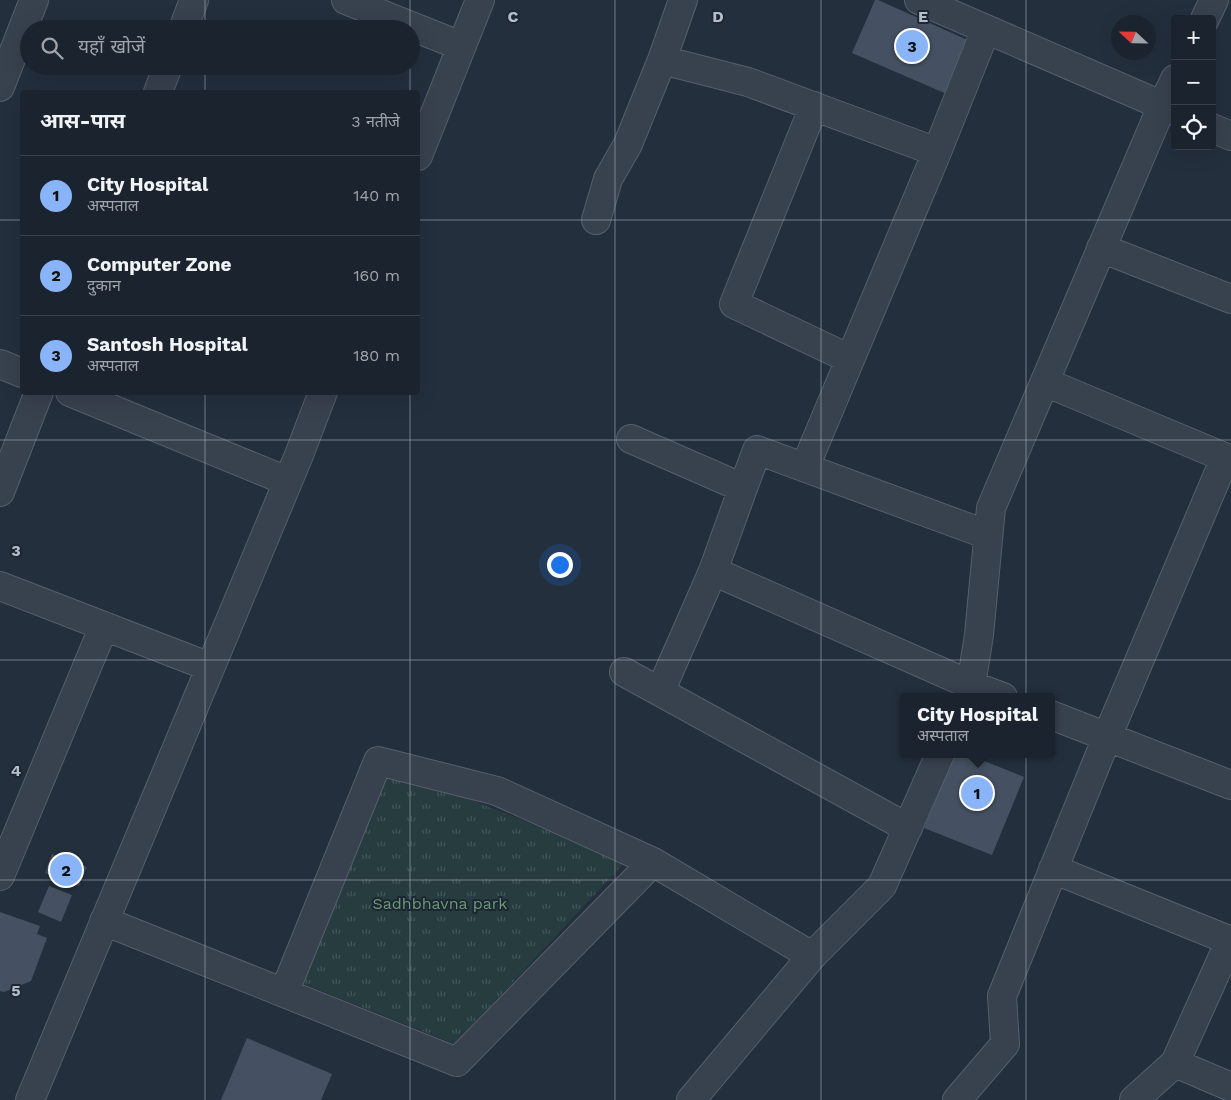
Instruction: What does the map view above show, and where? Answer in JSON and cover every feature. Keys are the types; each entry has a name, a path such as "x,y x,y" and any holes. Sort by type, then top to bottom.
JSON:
{"street":[{"path":"26,20 34,0"},
{"path":"186,20 194,0"},
{"path":"346,0 396,20"},
{"path":"420,151 480,0"},
{"path":"596,220 608,179 628,144 662,60 683,0"},
{"path":"919,0 1168,109"},
{"path":"1207,15 1214,0"},
{"path":"805,468 937,152 986,29"},
{"path":"420,30 461,46"},
{"path":"0,87 20,36"},
{"path":"662,60 748,82 937,152"},
{"path":"159,90 165,75"},
{"path":"713,571 968,691 979,635 991,508 1101,248 1168,109 1171,96"},
{"path":"814,106 734,304 850,359"},
{"path":"1216,130 1231,136"},
{"path":"1101,248 1231,299"},
{"path":"0,364 20,372"},
{"path":"957,1100 1004,1044 1002,996 1107,737 1228,459 1045,382"},
{"path":"0,492 38,395"},
{"path":"77,395 288,481"},
{"path":"30,1100 288,481 322,395"},
{"path":"631,439 742,488"},
{"path":"660,692 713,571 757,450 988,535"},
{"path":"0,586 210,667"},
{"path":"0,876 104,626"},
{"path":"624,672 908,828"},
{"path":"1055,718 1231,785"},
{"path":"692,1100 812,956 882,886 938,758"},
{"path":"284,993 378,762 497,791 653,862 812,956"},
{"path":"104,922 457,1062 653,862"},
{"path":"1054,869 1231,941 1175,1063 1134,1100"},
{"path":"1175,1063 1231,1087"}],"green space":[{"name":"Sadhbhavna park","path":"380,764 626,861 455,1044 294,980"}],"building":[{"path":"875,0 972,42 949,95 852,53"},
{"path":"952,758 977,758 1024,777 992,855 924,828"},
{"path":"52,854 87,867 79,886 45,873"},
{"path":"49,886 72,895 61,922 38,912"},
{"path":"0,912 40,926 37,934 47,938 31,981 4,992 0,991"},
{"path":"247,1038 332,1074 321,1100 221,1100"}],"place":[{"name":"Santosh Hospital","path":"912,46"},
{"name":"City Hospital","path":"977,793"},
{"name":"Computer Zone","path":"66,870"}]}
